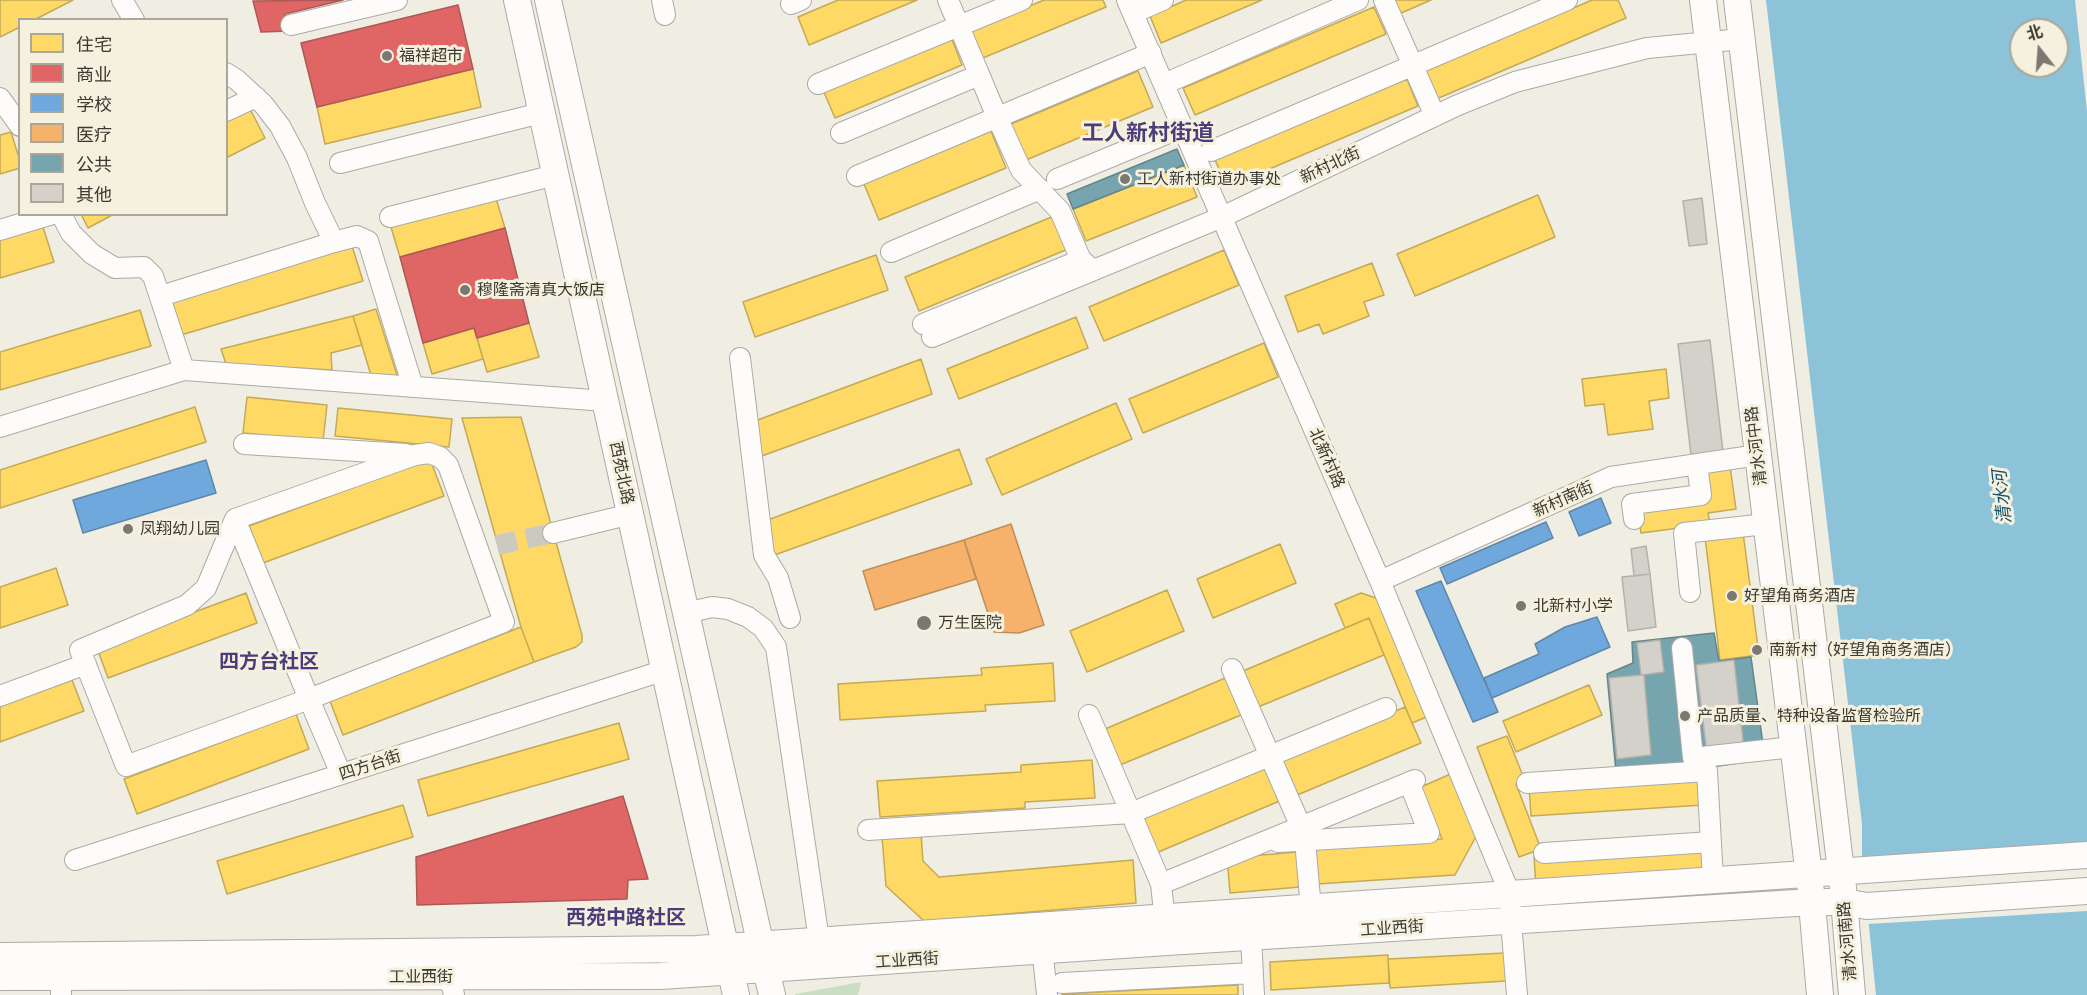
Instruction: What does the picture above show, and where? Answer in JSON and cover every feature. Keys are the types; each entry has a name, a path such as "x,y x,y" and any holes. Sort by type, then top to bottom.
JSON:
{"main road":[{"name":"西苑北路","path":"516,0 734,984"},
{"name":"西苑北路","path":"548,0 772,995"},
{"name":"清水河中路","path":"1703,0 1810,890"},
{"name":"清水河中路","path":"1737,0 1838,850 1851,899"},
{"path":"1752,878 1785,865 1799,851 1804,835"},
{"path":"1838,850 1853,867 1863,871"},
{"path":"1810,890 1863,871 2087,855"},
{"name":"工业西街","path":"0,977 94,976 452,986 661,976 734,984 766,970 1043,951 1166,929 1311,908 1752,878 1810,890"},
{"path":"1810,890 1851,899 2087,891"},
{"name":"工业西街","path":"94,976 696,949 1040,925 1166,929 1251,937 1758,906 1810,890"},
{"name":"清水河南路","path":"1810,890 1820,995"},
{"name":"清水河南路","path":"1851,899 1855,912 1846,928 1852,995"},
{"path":"1758,906 1779,912 1792,920 1804,934 1817,956"},
{"name":"工业西街","path":"0,956 61,976"}],"street":[{"path":"122,0 133,18"},
{"path":"291,25 397,0"},
{"path":"948,0 1021,170 1060,211 1087,265"},
{"path":"818,84 1022,0"},
{"path":"1130,6 1163,0"},
{"path":"1164,84 1358,0"},
{"path":"1384,0 1435,116"},
{"path":"1211,151 1567,0"},
{"name":"北新村路","path":"1130,6 1380,581 1510,894 1517,995"},
{"name":"新村北街","path":"927,330 1087,265 1221,217 1435,116 1515,82 1647,48 1742,39"},
{"path":"857,176 1150,53"},
{"path":"228,75 256,97 280,126 297,158 334,242"},
{"path":"841,133 979,75"},
{"path":"228,110 256,97"},
{"path":"9,101 12,124"},
{"path":"340,163 541,113"},
{"path":"1057,179 1182,127"},
{"path":"390,217 555,175"},
{"path":"891,252 1040,189"},
{"path":"0,230 46,216"},
{"path":"62,216 71,233 92,254 116,268 144,267 153,276 184,370"},
{"path":"161,296 357,236 368,241 413,387"},
{"path":"740,358 764,555 778,578 795,617 763,628"},
{"path":"0,427 184,370 606,401"},
{"path":"244,444 429,453 440,457 448,465 488,547 504,622 309,699 126,766 80,650 186,605 206,588 235,519 416,454"},
{"name":"新村南街","path":"1380,581 1611,477 1758,455"},
{"path":"1634,519 1632,504 1701,495 1696,464"},
{"path":"553,533 631,514"},
{"path":"235,519 340,774"},
{"path":"1690,592 1684,533 1766,524"},
{"path":"686,613 722,607 748,617 763,628 776,647 819,940"},
{"path":"1682,648 1693,758 1793,747"},
{"path":"0,696 86,664"},
{"path":"1232,669 1303,833 1313,933"},
{"name":"四方台街","path":"75,860 665,670"},
{"path":"868,831 1131,813 1386,708"},
{"path":"1089,715 1161,884 1166,929"},
{"path":"1527,783 1707,771 1713,880"},
{"path":"1161,884 1263,842 1303,833 1429,833 1412,781 1303,833"},
{"path":"1544,853 1711,842"},
{"path":"1040,925 1043,951 1055,989 1253,973"},
{"path":"1251,937 1254,995"}],"green space":[{"path":"861,982 858,995 795,995 795,994"}],"water":[{"name":"清水河","path":"1766,0 2075,0 2087,111 2087,995 1876,995 1862,858 1862,824"}],"pier":[{"path":"2087,845 2087,911 1868,924 1862,858"}],"building: 住宅":[{"path":"0,0 73,0 38,18 18,18 18,28 0,37"},
{"path":"838,0 917,0 809,45 798,17"},
{"path":"1044,0 1103,0 1106,7 978,60 967,32"},
{"path":"1186,0 1262,0 1161,43 1150,16"},
{"path":"1393,0 1431,0 1399,14"},
{"path":"1592,0 1618,0 1626,18 1434,100 1423,72"},
{"path":"1374,7 1386,34 1195,115 1183,88"},
{"path":"951,37 962,65 835,118 823,90"},
{"path":"473,69 481,107 325,144 317,107"},
{"path":"1138,71 1153,107 1026,160 1011,124"},
{"path":"1407,79 1418,106 1227,187 1215,160"},
{"path":"250,109 265,138 228,157 228,120"},
{"path":"991,131 1006,168 879,220 864,184"},
{"path":"11,132 18,155 18,169 0,174 0,135"},
{"path":"1184,165 1197,197 1086,241 1073,209"},
{"path":"495,195 505,228 400,257 390,224"},
{"path":"1538,195 1555,237 1415,296 1397,254"},
{"path":"82,216 110,216 88,228"},
{"path":"1054,216 1068,249 919,311 905,277"},
{"path":"43,227 54,262 0,278 0,240"},
{"path":"352,246 363,281 181,335 170,300"},
{"path":"1224,250 1239,285 1104,341 1089,307"},
{"path":"876,255 888,290 755,337 743,302"},
{"path":"1372,263 1384,295 1364,302 1369,316 1323,334 1319,324 1298,332 1285,296"},
{"path":"376,309 397,375 373,382 353,316"},
{"path":"140,310 151,346 0,390 0,352"},
{"path":"353,316 362,345 331,353 332,370 226,364 221,349"},
{"path":"1076,317 1088,348 959,399 947,369"},
{"path":"529,323 539,357 487,372 477,338"},
{"path":"474,328 483,359 432,374 423,343"},
{"path":"1264,343 1278,377 1143,433 1129,399"},
{"path":"921,359 932,394 759,457 755,421"},
{"path":"1666,369 1669,398 1649,401 1653,429 1608,435 1604,404 1585,406 1582,379"},
{"path":"247,397 327,405 323,441 243,433"},
{"path":"1116,403 1132,439 1002,495 986,459"},
{"path":"195,407 206,442 0,508 0,470"},
{"path":"338,408 452,419 449,447 335,436"},
{"path":"521,417 582,635 582,642 576,647 534,662 521,627 462,418"},
{"path":"959,449 972,484 769,557 765,521"},
{"path":"430,459 444,496 263,563 249,526"},
{"path":"1730,466 1736,509 1708,513 1710,524 1641,533 1637,507 1706,498 1702,470"},
{"name":"好望角商务酒店","path":"1743,532 1759,655 1720,660 1705,537"},
{"path":"1280,544 1296,583 1213,618 1197,579"},
{"path":"56,568 68,605 0,628 0,587"},
{"path":"1167,590 1184,631 1087,672 1070,631"},
{"path":"246,593 257,623 108,678 97,648"},
{"path":"1361,593 1379,599 1429,716 1412,723 1369,618 1345,628 1335,604"},
{"path":"1369,618 1384,655 1258,707 1243,671"},
{"path":"521,627 534,662 343,735 330,701"},
{"path":"1053,663 1055,701 985,705 986,711 840,720 838,684 982,675 981,668"},
{"path":"1230,676 1246,713 1120,765 1105,729"},
{"path":"72,680 84,711 0,742 0,706"},
{"path":"1589,685 1602,715 1516,752 1503,721"},
{"path":"1405,707 1421,743 1295,796 1280,760"},
{"path":"296,714 309,749 137,814 124,779"},
{"path":"619,723 629,759 428,816 418,780"},
{"path":"1507,736 1525,781 1516,784 1541,849 1519,857 1477,747"},
{"path":"1092,760 1095,798 1025,802 1025,808 880,817 877,781 1021,772 1021,765"},
{"path":"1266,764 1282,800 1156,853 1141,817"},
{"path":"1455,772 1479,831 1455,875 1317,884 1314,848 1442,839 1421,787"},
{"path":"1701,775 1703,805 1531,816 1529,785"},
{"path":"403,805 413,837 227,894 217,861"},
{"path":"921,834 923,861 939,877 1133,860 1136,903 924,921 886,886 882,837"},
{"path":"1706,846 1708,877 1536,887 1534,857"},
{"path":"1297,852 1300,887 1230,893 1227,858"},
{"path":"1505,953 1506,981 1390,988 1388,959"},
{"path":"1388,955 1389,983 1271,990 1270,962"},
{"path":"1238,985 1238,995 1062,995 1062,994"}],"building: 商业":[{"path":"343,0 285,14 290,31 261,32 253,1"},
{"name":"福祥超市","path":"458,5 473,69 317,107 301,43"},
{"name":"穆隆斋清真大饭店","path":"505,228 529,323 477,338 474,328 423,343 400,257"},
{"path":"623,796 648,879 628,880 627,899 417,905 416,857"}],"building: 学校":[{"path":"206,460 216,493 83,533 73,500"},
{"path":"1601,498 1611,523 1579,536 1569,512"},
{"path":"1546,522 1553,538 1447,584 1440,568"},
{"path":"1441,581 1498,712 1473,722 1416,591"},
{"path":"1597,617 1610,647 1492,698 1484,678 1539,654 1535,644 1565,627"}],"building: 医疗":[{"path":"1011,524 1044,625 1019,633 994,632 964,540"},
{"path":"964,540 976,579 875,610 863,571"}],"building: 公共":[{"name":"工人新村街道办事处","path":"1177,149 1184,165 1073,209 1067,194"},
{"name":"产品质量、特种设备监督检验所","path":"1714,633 1719,661 1751,657 1765,759 1712,767 1616,772 1607,674 1633,663 1632,642"}],"building: 其他":[{"path":"1702,198 1707,244 1689,246 1683,201"},
{"path":"1710,340 1723,452 1691,455 1678,344"},
{"path":"1646,546 1650,574 1634,576 1631,549"},
{"path":"1650,574 1656,627 1628,631 1622,577"},
{"path":"1660,640 1664,672 1641,675 1637,643"},
{"path":"1734,660 1744,749 1707,753 1696,665"},
{"path":"1644,675 1651,755 1617,759 1609,678"}],"tunnel":[{"path":"497,545 553,533"}],"place":[{"name":"福祥超市","path":"387,56"},
{"name":"工人新村街道办事处","path":"1125,179"},
{"name":"穆隆斋清真大饭店","path":"465,290"},
{"name":"凤翔幼儿园","path":"128,529"},
{"name":"好望角商务酒店","path":"1732,596"},
{"name":"北新村小学","path":"1521,606"},
{"name":"万生医院","path":"924,623"},
{"name":"南新村（好望角商务酒店）","path":"1757,650"},
{"name":"产品质量、特种设备监督检验所","path":"1685,716"}],"district":[{"name":"工人新村街道","path":"1148,133"},
{"name":"四方台社区","path":"269,661"},
{"name":"西苑中路社区","path":"626,917"}]}
